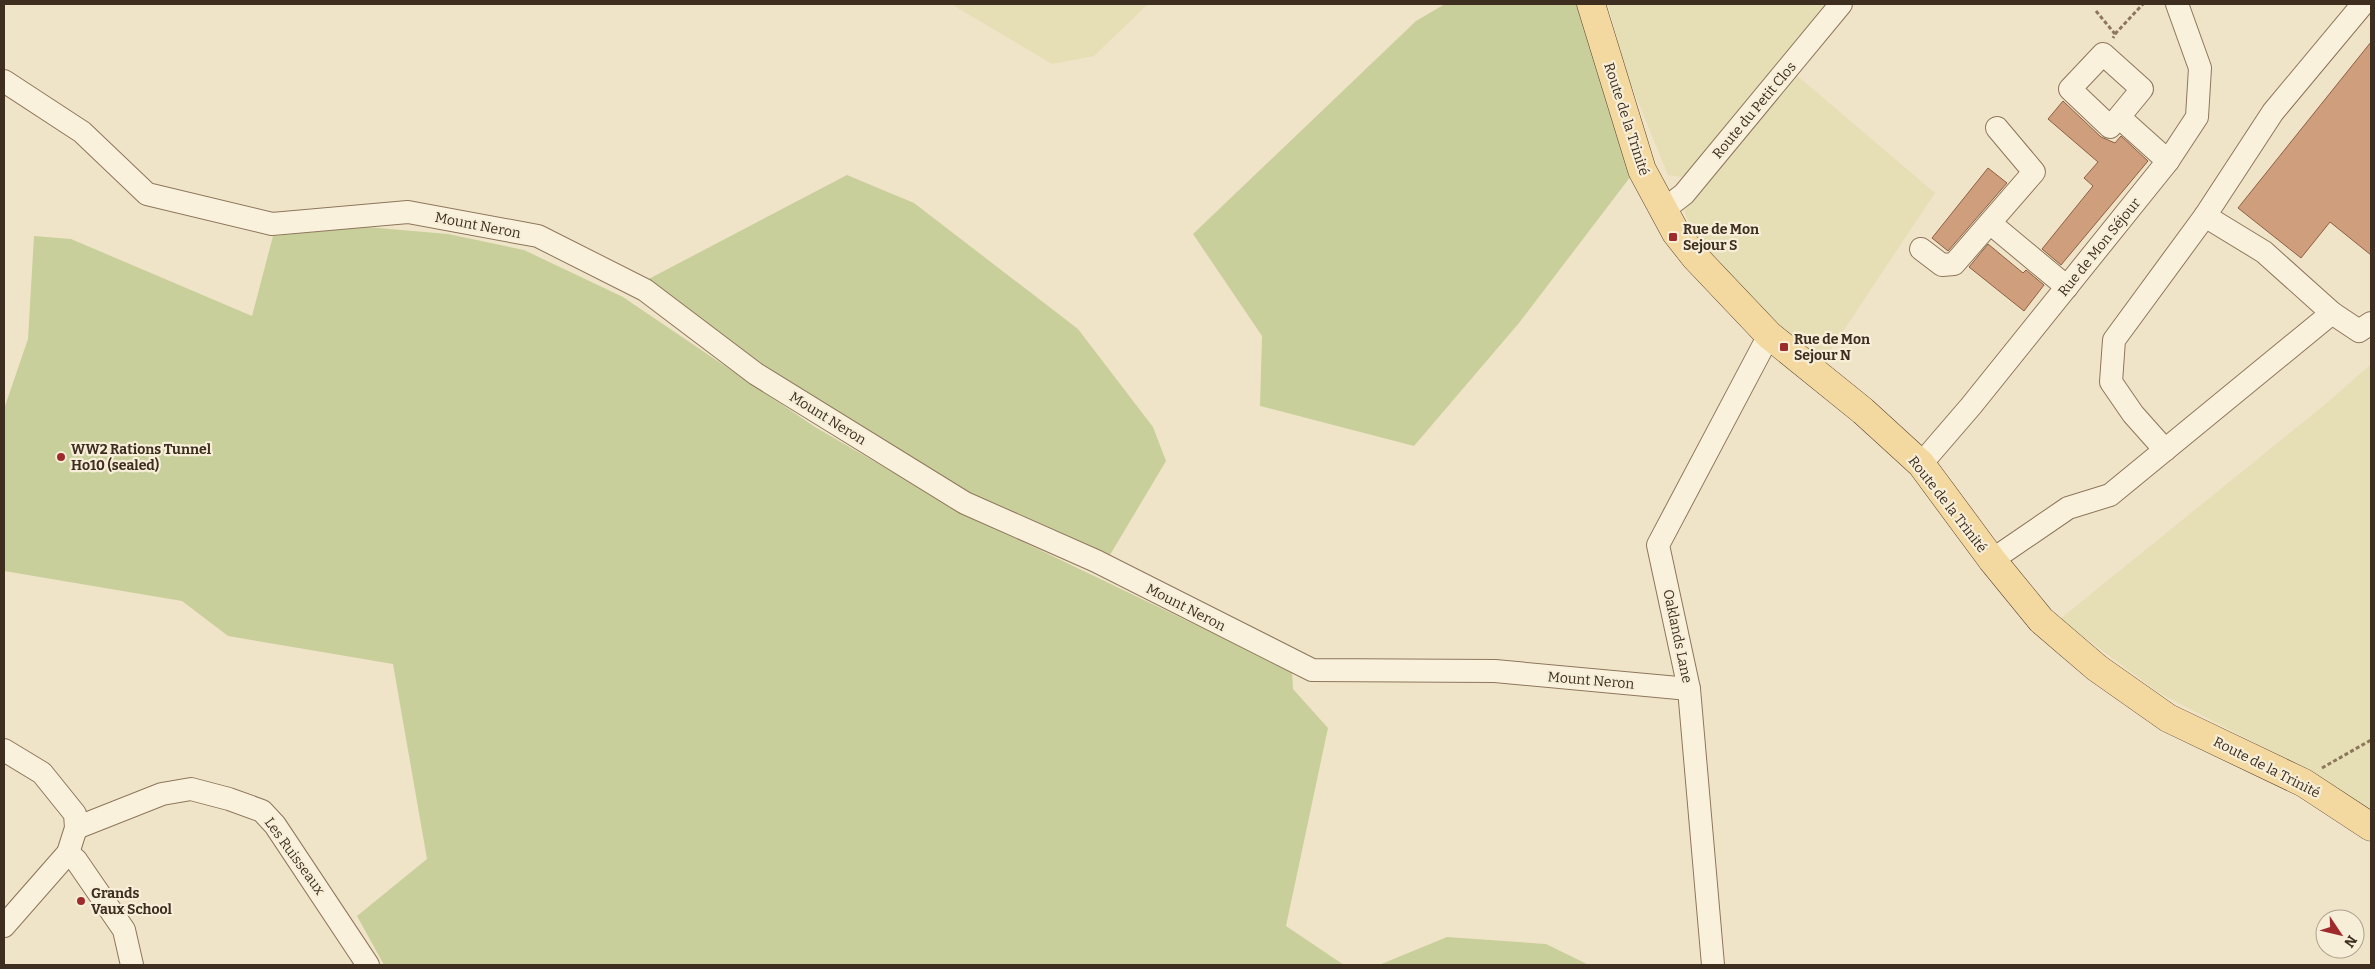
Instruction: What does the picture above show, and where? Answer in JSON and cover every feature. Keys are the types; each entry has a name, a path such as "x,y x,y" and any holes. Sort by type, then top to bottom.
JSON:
{"main road":[{"name":"Route de la Trinité","path":"1591,4 1642,170 1662,211 1695,257 1769,335 1862,411 1921,464 1992,560 2041,620 2097,668 2168,718 2304,783 2371,827"}],"street":[{"name":"Route du Petit Clos","path":"1662,211 1684,194 1841,4"},
{"name":"Rue de Mon Séjour","path":"1921,464 1971,406 2168,161 2197,117 2200,68 2177,4"},
{"path":"2164,450 2133,414 2111,382 2114,340 2205,216 2274,112 2363,4"},
{"name":"Mount Neron","path":"4,81 82,132 147,194 272,224 408,212 538,236 645,290 756,374 965,503 1096,561 1312,670 1495,671 1689,689"},
{"path":"2119,117 2168,161"},
{"path":"1921,249 1942,265 1954,264 2034,172 1997,128"},
{"path":"2205,216 2264,252 2332,313 2359,331 2371,324"},
{"path":"1990,223 2067,287"},
{"path":"1992,560 2068,508 2110,495 2332,313"},
{"name":"Oaklands Lane","path":"1714,965 1689,689 1658,545 1769,335"},
{"path":"4,750 42,773 75,814 76,828 68,854 4,926"},
{"name":"Les Ruisseaux","path":"76,828 162,794 191,789 229,799 262,811 275,825 368,965"},
{"path":"68,854 76,860 124,930 132,965"}],"path":[{"path":"2115,34 2143,4"},
{"path":"2304,783 2313,773 2371,740"}],"shaded area":[{"path":"951,4 1148,4 1094,56 1052,64"},
{"path":"1608,4 1825,4 1767,82 1686,178 1668,175 1625,70"},
{"path":"1794,73 1935,193 1822,363 1778,326 1692,231 1684,211"},
{"path":"2371,364 2371,812 2313,773 2159,693 2060,619 2328,402"}],"green space":[{"path":"1445,4 1581,4 1631,176 1519,323 1414,446 1260,406 1262,336 1193,234 1416,21"},
{"path":"847,175 914,203 1078,329 1153,427 1166,461 1107,560 965,499 795,392 641,283"},
{"path":"367,227 448,234 524,250 623,297 815,427 965,514 1292,671 1293,689 1328,728 1286,926 1344,965 384,965 357,916 427,859 393,664 228,636 182,601 4,571 4,409 28,339 34,236 71,239 252,316 273,236"},
{"path":"1447,937 1546,944 1589,965 1379,965"}],"building":[{"path":"2371,42 2371,255 2330,222 2301,258 2238,208"},
{"path":"2063,101 2101,137 2115,143 2121,136 2148,161 2061,265 2042,249 2093,186 2084,178 2098,162 2048,119"},
{"path":"1988,168 2007,183 1948,251 1932,238"},
{"path":"1988,244 2023,273 2026,270 2044,285 2024,311 1969,267"}],"place":[{"name":"Rue de Mon Sejour S","path":"1673,237"},
{"name":"Rue de Mon Sejour N","path":"1784,347"},
{"name":"WW2 Rations Tunnel Ho10 (sealed)","path":"61,457"},
{"name":"Grands Vaux School","path":"81,901"}]}
